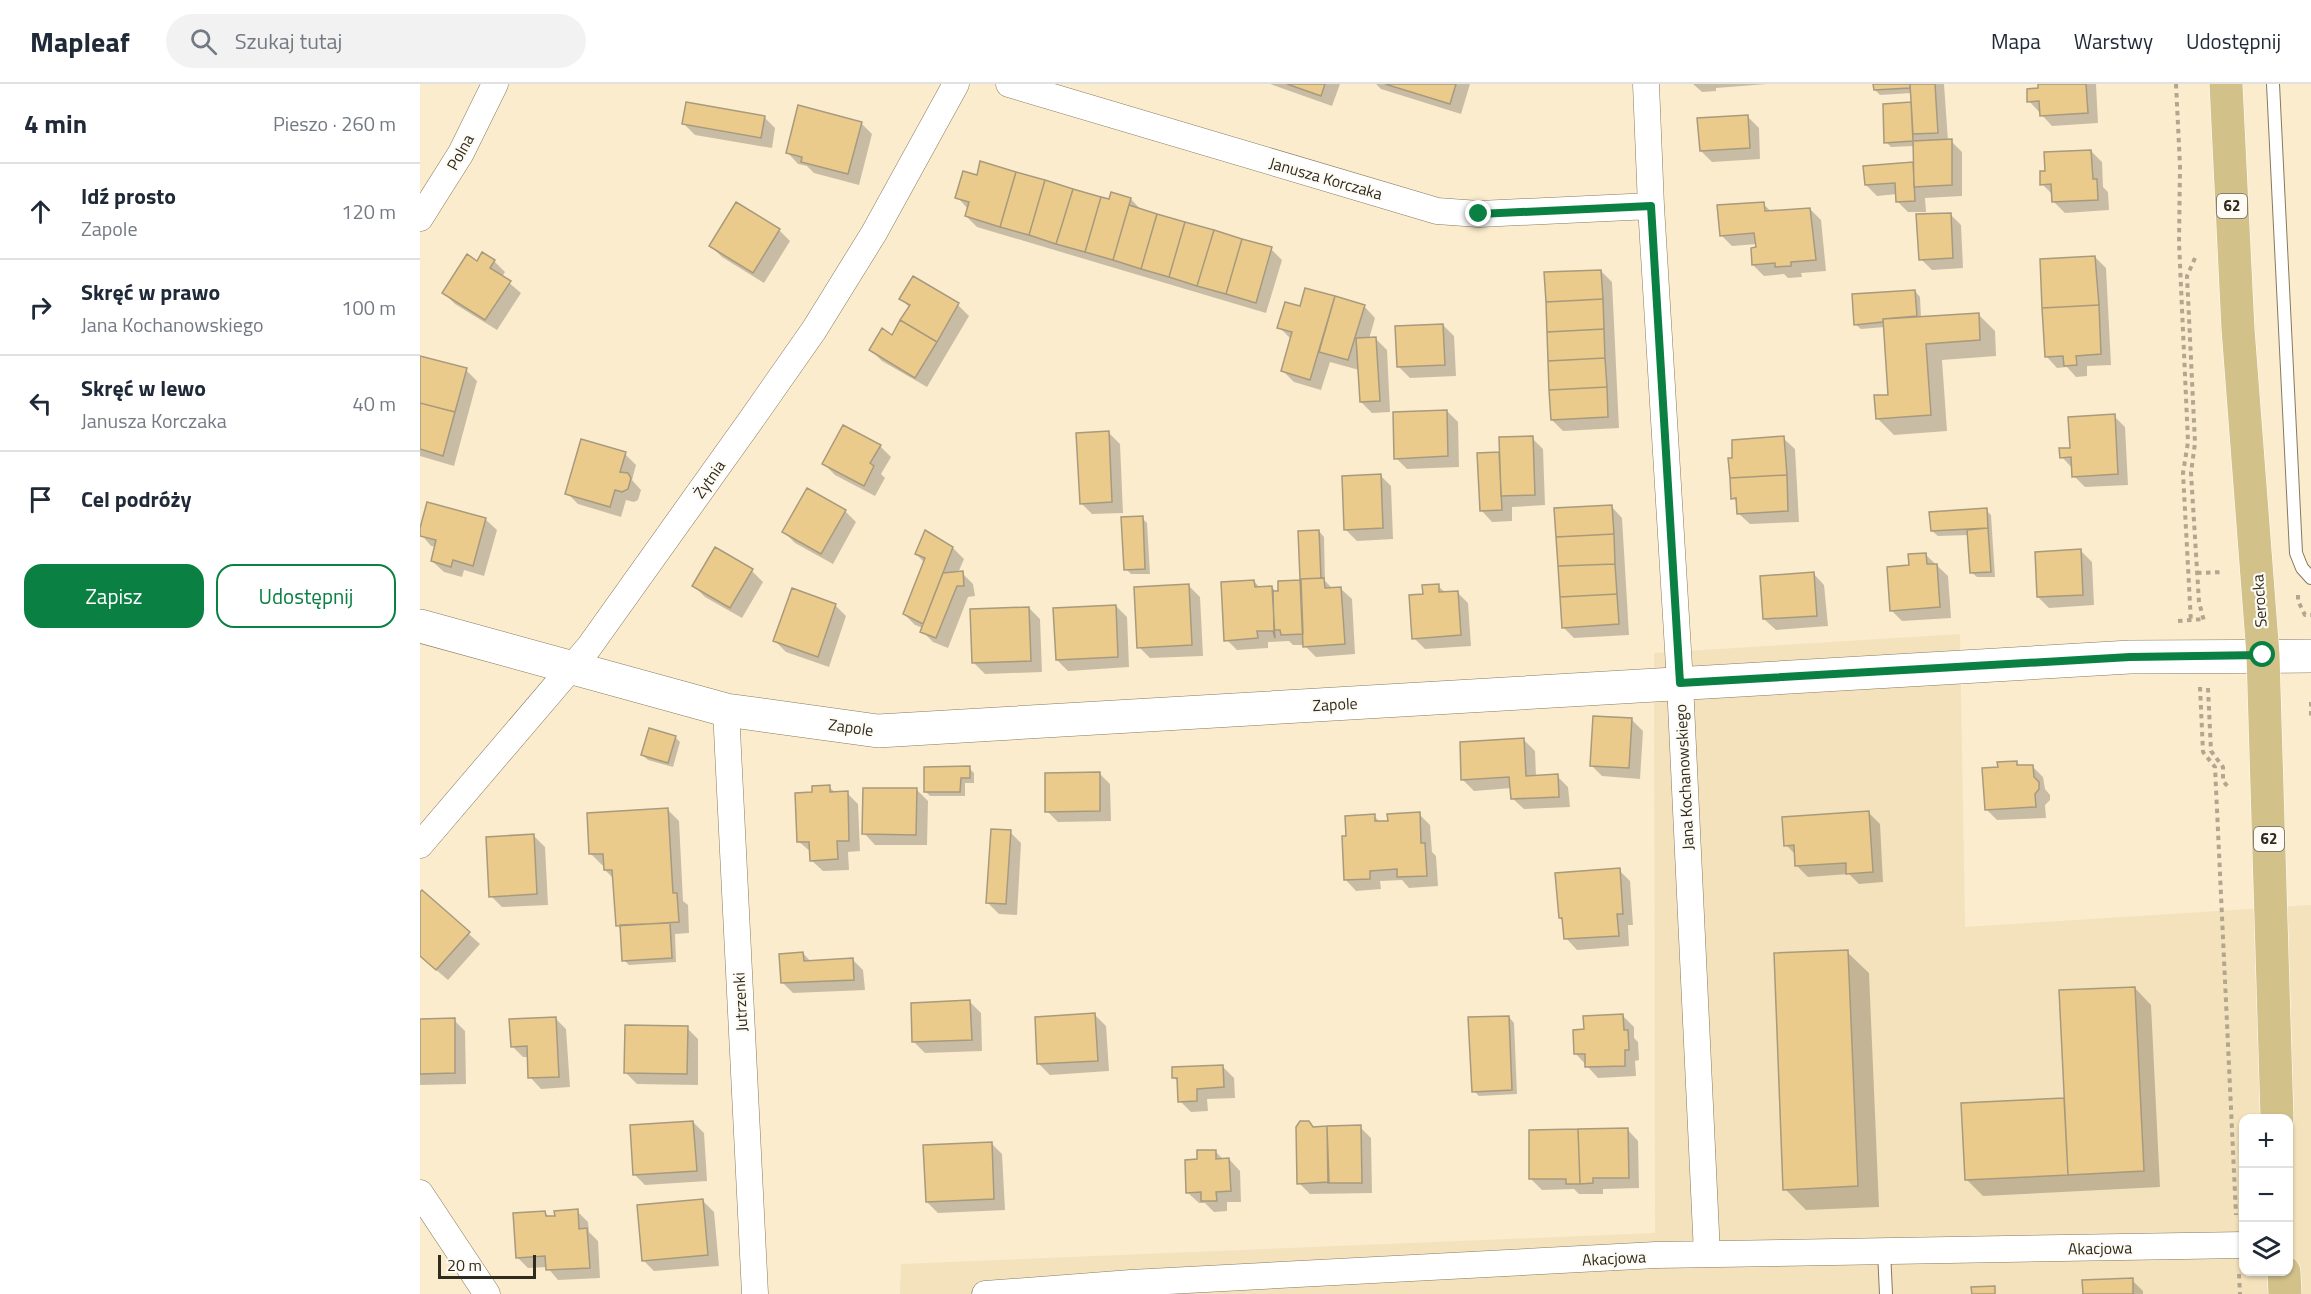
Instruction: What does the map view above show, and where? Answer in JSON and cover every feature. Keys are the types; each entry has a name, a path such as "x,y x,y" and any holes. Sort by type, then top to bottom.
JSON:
{"main road":[{"name":"Serocka","path":"2226,84 2238,329 2263,655 2277,1114"},
{"path":"2284,1276 2285,1294"}],"street":[{"name":"Polna","path":"420,218 461,153 495,84"},
{"name":"Żytnia","path":"420,845 572,667 622,602 814,330 874,233 956,84"},
{"name":"Janusza Korczaka","path":"1009,84 1437,211 1479,214 1651,206"},
{"name":"Jana Kochanowskiego","path":"1646,84 1651,206 1680,683 1707,1254"},
{"name":"Zapole","path":"420,626 726,710 878,731 2119,657 2311,656"},
{"name":"Jutrzenki","path":"726,710 755,1294"},
{"path":"420,1193 487,1294"},
{"name":"Akacjowa","path":"985,1294 1131,1289 1707,1254 2239,1245"}],"lane":[{"path":"2273,84 2296,553 2302,568 2311,578"},
{"path":"1884,1251 1886,1294"}],"path":[{"path":"2194,258 2187,276 2195,443 2191,473 2199,602 2204,619 2207,656 2211,751 2223,767 2223,781 2230,789"},
{"path":"2167,622 2204,619"},
{"path":"2311,702 2311,718"}],"shaded area":[{"path":"1960,634 1965,927 2311,905 2311,1294 900,1294 901,1264 1655,1233 1654,653"}],"building":[{"path":"1287,84 1325,84 1321,96"},
{"path":"1385,84 1456,84 1450,104"},
{"path":"1873,84 1910,84 1910,88 1874,90"},
{"path":"1910,84 1935,84 1938,133 1913,134"},
{"path":"2038,84 2086,84 2088,113 2040,116 2039,101 2027,102 2027,89 2038,88"},
{"path":"686,102 765,116 761,138 682,124"},
{"path":"1911,102 1913,141 1884,143 1883,104"},
{"path":"798,105 862,122 848,174 801,162 802,157 786,153"},
{"path":"1748,115 1750,148 1700,151 1697,118"},
{"path":"1952,139 1952,185 1914,187 1913,141"},
{"path":"2091,150 2093,179 2097,179 2098,200 2052,202 2051,184 2040,185 2040,171 2045,171 2044,152"},
{"path":"980,161 1016,172 1000,227 965,216 969,202 955,198 963,171 977,175"},
{"path":"1913,162 1915,201 1896,202 1895,183 1865,185 1863,166"},
{"path":"1016,172 1045,180 1029,235 1000,227"},
{"path":"1045,180 1073,189 1056,244 1029,235"},
{"path":"1073,189 1101,197 1085,252 1056,244"},
{"path":"1111,192 1131,198 1113,260 1085,252 1101,197 1109,199"},
{"path":"736,202 780,229 753,273 709,246"},
{"path":"1764,202 1765,211 1810,208 1816,260 1791,262 1791,266 1775,267 1775,263 1752,265 1751,248 1756,247 1754,233 1720,236 1717,205"},
{"path":"1129,205 1157,214 1141,269 1113,260"},
{"path":"1951,213 1953,258 1919,260 1916,214"},
{"path":"1157,214 1185,222 1169,277 1141,269"},
{"path":"1185,222 1214,230 1197,286 1169,277"},
{"path":"1214,230 1242,239 1226,294 1197,286"},
{"path":"1242,239 1272,247 1256,303 1226,294"},
{"path":"482,252 495,260 490,268 511,281 485,320 442,293 467,254 477,261"},
{"path":"2095,256 2099,305 2042,308 2040,259"},
{"path":"1601,270 1603,299 1546,302 1544,272"},
{"path":"913,276 959,303 937,342 900,320 910,305 899,299"},
{"path":"1305,288 1335,296 1310,380 1281,371 1292,332 1277,328 1285,302 1300,306"},
{"path":"1915,290 1917,316 1883,319 1883,322 1854,325 1852,294"},
{"path":"1335,296 1365,305 1348,360 1319,352"},
{"path":"1603,299 1604,329 1547,332 1546,302"},
{"path":"2099,305 2101,354 2076,356 2077,365 2064,366 2063,356 2045,357 2042,308"},
{"path":"1979,313 1980,340 1926,344 1931,415 1876,419 1874,395 1888,395 1883,319"},
{"path":"900,320 937,342 915,378 869,350 882,328 892,335"},
{"path":"1443,324 1445,365 1397,367 1395,326"},
{"path":"1604,329 1605,358 1548,361 1547,332"},
{"path":"1376,337 1380,401 1360,402 1356,338"},
{"path":"420,356 467,368 455,412 420,403"},
{"path":"1605,358 1607,387 1549,390 1548,361"},
{"path":"1607,387 1608,417 1551,420 1549,390"},
{"path":"420,403 455,412 443,456 420,449"},
{"path":"1447,410 1448,456 1394,459 1393,412"},
{"path":"2115,414 2118,474 2072,477 2071,457 2060,458 2059,448 2070,448 2068,417"},
{"path":"843,425 881,445 870,463 874,466 864,486 822,464"},
{"path":"1109,431 1112,502 1080,504 1076,433"},
{"path":"1533,436 1535,495 1501,496 1499,437"},
{"path":"1784,436 1787,475 1730,478 1728,458 1732,458 1732,440"},
{"path":"581,439 626,452 620,472 628,473 631,478 628,489 622,492 615,490 610,507 565,494"},
{"path":"1499,452 1502,510 1480,511 1477,453"},
{"path":"1381,474 1383,528 1344,530 1342,476"},
{"path":"1787,475 1788,511 1737,514 1736,498 1731,499 1730,478"},
{"path":"807,488 846,510 821,554 782,532"},
{"path":"427,502 486,518 473,566 453,560 451,567 431,561 436,540 420,536"},
{"path":"1612,505 1614,534 1556,537 1554,508"},
{"path":"1987,508 1988,528 1931,531 1929,512"},
{"path":"1143,516 1145,569 1124,570 1121,517"},
{"path":"1988,528 1991,572 1970,573 1967,530"},
{"path":"925,530 953,547 923,624 903,614 925,558 915,554"},
{"path":"1319,530 1321,578 1300,579 1298,531"},
{"path":"1614,534 1615,564 1558,566 1556,537"},
{"path":"715,547 753,569 730,608 692,586"},
{"path":"2081,549 2083,595 2037,597 2035,552"},
{"path":"1926,553 1927,564 1937,564 1940,607 1890,611 1887,567 1909,565 1908,554"},
{"path":"1615,564 1617,594 1560,597 1558,566"},
{"path":"963,571 964,586 957,586 936,638 920,632 943,573"},
{"path":"1814,572 1817,616 1763,619 1760,576"},
{"path":"1324,578 1325,588 1341,587 1345,644 1303,647 1300,579"},
{"path":"1254,580 1255,587 1272,586 1275,638 1273,631 1257,631 1258,638 1224,641 1221,582"},
{"path":"1301,580 1303,634 1281,635 1280,630 1274,630 1273,591 1278,591 1278,581"},
{"path":"1189,584 1192,645 1137,648 1134,587"},
{"path":"1439,584 1439,592 1458,591 1461,635 1412,639 1409,595 1423,594 1422,585"},
{"path":"792,588 836,604 818,657 773,641"},
{"path":"1617,594 1619,624 1562,628 1560,597"},
{"path":"1116,605 1118,657 1056,660 1053,608"},
{"path":"1029,607 1031,661 972,663 970,609"},
{"path":"1593,716 1632,718 1629,768 1590,766"},
{"path":"649,728 676,736 668,763 641,755"},
{"path":"1524,738 1526,776 1558,774 1559,797 1511,799 1509,777 1461,780 1460,742"},
{"path":"2017,761 2017,765 2033,765 2034,777 2039,782 2039,789 2035,794 2036,807 1985,810 1982,768 1998,767 1997,762"},
{"path":"970,766 970,778 961,778 960,792 924,792 924,767"},
{"path":"1100,772 1100,811 1045,812 1045,773"},
{"path":"830,785 830,792 848,791 849,841 837,841 838,859 810,861 809,842 797,842 795,793 812,792 812,786"},
{"path":"863,788 917,788 916,835 862,834"},
{"path":"668,808 673,893 677,893 679,922 616,926 612,870 604,870 603,854 589,854 587,813"},
{"path":"1869,811 1873,872 1846,874 1846,863 1795,866 1794,845 1784,846 1782,817"},
{"path":"1420,812 1421,843 1425,843 1427,876 1397,877 1397,869 1370,871 1370,879 1344,880 1342,836 1346,836 1345,816 1375,814 1375,821 1388,821 1387,814"},
{"path":"991,829 1011,830 1006,904 986,903"},
{"path":"534,834 537,894 489,897 486,837"},
{"path":"1620,868 1623,914 1617,914 1619,936 1564,939 1562,918 1559,918 1555,873"},
{"path":"422,890 470,932 436,970 420,956 420,892"},
{"path":"670,923 672,958 622,961 620,925"},
{"path":"1848,950 1858,1186 1783,1190 1774,953"},
{"path":"803,952 804,961 853,958 854,980 781,983 779,954"},
{"path":"2135,987 2144,1171 2068,1175 2059,990"},
{"path":"970,1000 972,1040 912,1042 911,1003"},
{"path":"1095,1013 1098,1061 1037,1064 1035,1017"},
{"path":"1623,1014 1624,1030 1628,1030 1629,1050 1625,1050 1625,1066 1585,1067 1585,1054 1574,1054 1573,1030 1584,1029 1583,1016"},
{"path":"1509,1016 1512,1090 1472,1092 1468,1017"},
{"path":"556,1017 559,1077 528,1078 527,1046 511,1047 509,1019"},
{"path":"455,1018 455,1073 420,1074 420,1019"},
{"path":"625,1025 688,1026 687,1074 624,1073"},
{"path":"1223,1065 1224,1087 1197,1089 1197,1101 1178,1102 1177,1078 1172,1078 1172,1067"},
{"path":"2064,1098 2068,1175 1965,1180 1961,1103"},
{"path":"693,1121 697,1171 633,1175 630,1125"},
{"path":"1300,1121 1309,1121 1313,1127 1327,1126 1329,1182 1297,1184 1296,1127"},
{"path":"1361,1125 1362,1183 1328,1183 1327,1126"},
{"path":"1628,1128 1629,1178 1593,1178 1593,1183 1580,1184 1578,1129"},
{"path":"1578,1129 1580,1184 1566,1184 1566,1179 1529,1179 1529,1130"},
{"path":"992,1142 994,1199 926,1202 923,1145"},
{"path":"1197,1150 1216,1150 1216,1159 1229,1158 1231,1191 1216,1192 1217,1201 1201,1201 1201,1192 1186,1193 1185,1160 1197,1159"},
{"path":"703,1199 708,1255 642,1261 637,1205"},
{"path":"578,1209 579,1229 587,1228 590,1268 546,1270 545,1256 516,1258 513,1213 545,1211 546,1216 555,1216 554,1211"},
{"path":"2133,1278 2133,1294 2083,1294 2082,1280"},
{"path":"1995,1286 1995,1294 1972,1294 1971,1287"}],"route":[{"path":"1479,214 1651,206 1680,683 2130,657 2263,655"}]}
